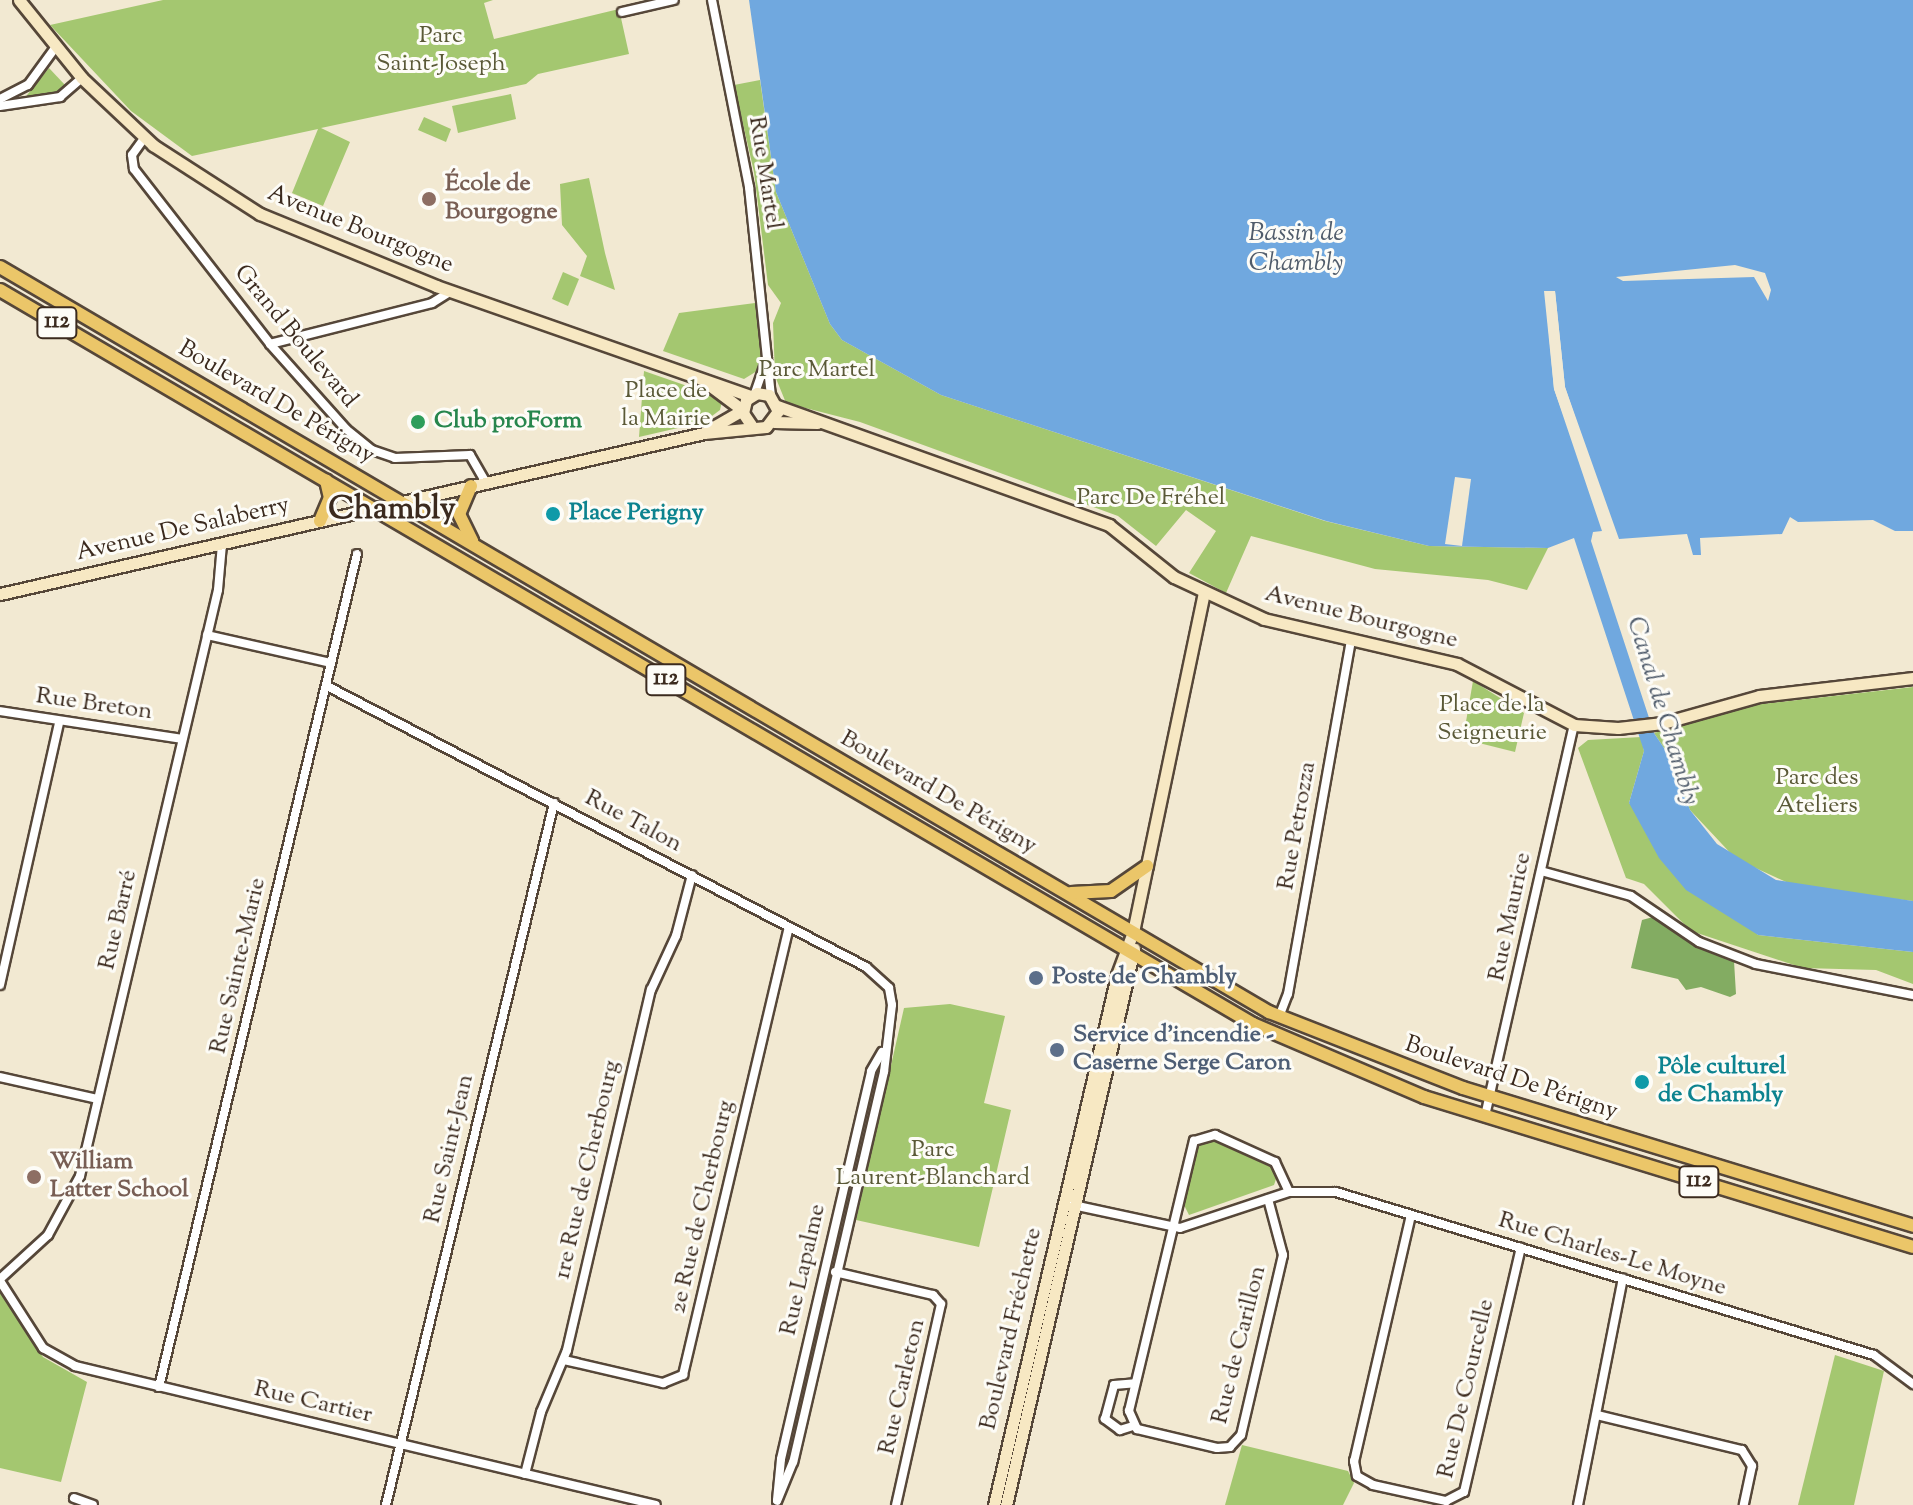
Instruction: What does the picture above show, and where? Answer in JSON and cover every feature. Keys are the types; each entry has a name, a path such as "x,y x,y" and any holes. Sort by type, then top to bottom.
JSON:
{"main road":[{"name":"Boulevard De Périgny","path":"0,267 1279,1017 1395,1065 1491,1097 1913,1226"},
{"name":"Boulevard De Périgny","path":"0,290 1129,953 1292,1044 1400,1089 1913,1247"},
{"path":"320,521 329,500 326,480"},
{"path":"471,486 459,514 476,546"},
{"path":"1065,892 1104,893 1147,866"}],"street":[{"name":"Avenue Bourgogne","path":"19,0 82,78 145,137 198,178 267,218 451,291 705,382 752,395"},
{"path":"622,12 674,0"},
{"name":"Rue Martel","path":"712,0 746,170 774,401"},
{"path":"0,99 28,85 55,48"},
{"path":"0,106 60,97 82,78"},
{"name":"Grand Boulevard","path":"145,137 132,155 134,169 270,344 369,448 408,460 470,455 486,483"},
{"path":"270,344 432,303 451,291"},
{"name":"Rue Martel","path":"752,395 769,353"},
{"name":"Avenue Bourgogne","path":"705,382 742,410"},
{"path":"752,395 774,401 774,422 763,428 751,425 742,410 752,395"},
{"name":"Avenue Bourgogne","path":"774,401 822,423 1109,525 1170,574 1204,593 1270,622 1464,666 1574,725 1618,728 1663,723 1759,696 1913,678"},
{"name":"Avenue De Salaberry","path":"704,433 742,410"},
{"name":"Avenue Bourgogne","path":"774,422 822,423"},
{"name":"Avenue De Salaberry","path":"0,594 704,433 751,425"},
{"name":"Rue Barré","path":"0,1280 40,1245 65,1210 80,1176 207,635 224,558 222,544"},
{"name":"Rue Sainte-Marie","path":"159,1387 357,554"},
{"name":"Boulevard Fréchette","path":"994,1505 1129,953 1204,593"},
{"path":"207,635 331,663"},
{"name":"Rue Petrozza","path":"1279,1017 1288,994 1351,641"},
{"name":"Rue Talon","path":"327,686 880,976 891,993 890,1016"},
{"name":"Rue Breton","path":"0,711 59,723 126,726 182,739"},
{"path":"0,985 59,723"},
{"name":"Rue Maurice","path":"1485,1116 1574,725"},
{"name":"Rue Saint-Jean","path":"386,1505 554,803"},
{"path":"1541,871 1631,896 1689,937 1756,964 1913,995"},
{"name":"1re Rue de Cherbourg","path":"525,1474 541,1412 564,1360 651,990 676,936 692,875"},
{"name":"2e Rue de Cherbourg","path":"564,1360 663,1383 683,1375 789,927"},
{"name":"Rue Lapalme","path":"777,1503 781,1459 825,1269 871,1071 882,1052 890,1016"},
{"name":"Rue Lapalme","path":"777,1503 791,1471 884,1072 882,1052"},
{"path":"0,1077 98,1099"},
{"path":"1133,1426 1128,1414 1190,1149 1202,1135 1221,1137 1275,1162 1289,1192"},
{"name":"Rue Charles-Le Moyne","path":"1070,1204 1170,1227 1211,1221 1289,1192 1330,1191 1874,1355 1913,1384"},
{"name":"Rue de Carillon","path":"1135,1383 1114,1385 1105,1419 1117,1429 1133,1426 1217,1448 1230,1447 1241,1435 1283,1255 1268,1199"},
{"name":"Boulevard Fréchette","path":"1006,1505 1070,1204"},
{"name":"Rue De Courcelle","path":"1411,1215 1354,1461 1357,1476 1373,1485 1446,1501 1464,1492 1521,1248"},
{"name":"Rue Carleton","path":"825,1269 933,1295 941,1304 896,1505"},
{"path":"1578,1505 1623,1278"},
{"name":"Rue Cartier","path":"0,1280 52,1355 75,1366 654,1505"},
{"path":"1597,1415 1742,1450 1752,1466 1744,1505"},
{"path":"74,1498 93,1505"}],"green space":[{"name":"Parc Saint-Joseph","path":"163,0 493,0 484,3 494,39 619,9 629,54 538,74 526,84 321,128 350,142 323,206 292,193 318,129 192,156 131,111 50,25"},
{"path":"49,68 65,85 62,90 23,100"},
{"name":"Parc De Fréhel","path":"760,80 776,192 830,324 842,340 941,395 1325,521 1429,546 1548,548 1527,590 1488,580 1375,569 1251,536 1226,593 1189,573 1216,531 1186,510 1156,546 1118,516 860,422 786,403 775,376 773,323 781,303 768,285 754,172 734,85"},
{"path":"511,94 516,119 458,133 452,106"},
{"path":"424,117 451,129 446,142 418,130"},
{"path":"589,178 615,290 580,276 587,256 562,225 560,184"},
{"path":"563,272 579,279 568,306 552,299"},
{"path":"755,303 761,358 757,371 744,379 663,351 679,313"},
{"name":"Place de la Mairie","path":"644,371 716,396 722,401 720,410 704,422 639,437"},
{"name":"Place de la Seigneurie","path":"1473,681 1524,713 1515,752 1463,739"},
{"name":"Parc des Ateliers","path":"1913,687 1913,901 1799,888 1736,859 1690,810 1668,754 1654,733 1753,705"},
{"path":"1641,737 1644,751 1629,803 1758,935 1913,952 1913,984 1876,970 1803,968 1691,931 1644,884 1626,878 1578,748 1588,740"},
{"path":"1653,917 1689,942 1734,961 1736,994 1730,997 1701,987 1686,990 1678,979 1631,968 1642,920"},
{"name":"Parc Laurent-Blanchard","path":"950,1004 1005,1016 984,1103 1011,1110 979,1247 856,1220 904,1008"},
{"path":"1204,1142 1216,1142 1271,1167 1277,1176 1274,1185 1189,1215 1183,1203 1196,1149"},
{"path":"0,1293 43,1357 87,1382 61,1482 0,1468"},
{"path":"1835,1355 1884,1371 1854,1505 1798,1505"},
{"path":"1242,1445 1348,1471 1354,1483 1343,1505 1225,1505"}],"water":[{"name":"Bassin de Chambly","path":"749,0 1913,0 1913,531 1895,531 1873,520 1798,522 1790,517 1782,534 1700,538 1701,555 1693,555 1687,534 1619,539 1565,387 1555,291 1545,291 1554,389 1602,531 1593,532 1591,541 1654,733 1668,754 1690,810 1717,844 1776,880 1913,901 1913,952 1758,935 1686,890 1659,858 1629,803 1644,751 1574,538 1548,548 1429,546 1326,521 941,395 842,340 830,324 776,192","holes":["1735,265 1765,273 1771,290 1768,301 1754,277 1623,281 1616,277"]}],"pier":[{"path":"1544,291 1555,291 1565,387 1613,530 1561,388 1551,295 1557,389 1605,530 1554,389"},
{"path":"1455,477 1471,479 1462,546 1445,544"}],"place":[{"name":"École de Bourgogne","path":"429,199"},
{"name":"Club proForm","path":"418,422"},
{"name":"Place Perigny","path":"553,514"},
{"name":"Poste de Chambly","path":"1036,978"},
{"name":"Service d'incendie - Caserne Serge Caron","path":"1057,1050"},
{"name":"Pôle culturel de Chambly","path":"1642,1082"},
{"name":"William Latter School","path":"34,1177"}],"district":[{"name":"Chambly","path":"392,510"}],"park label":[{"name":"Parc Martel","path":"817,371"}],"water label":[{"name":"Canal de Chambly","path":"1662,711"}]}
